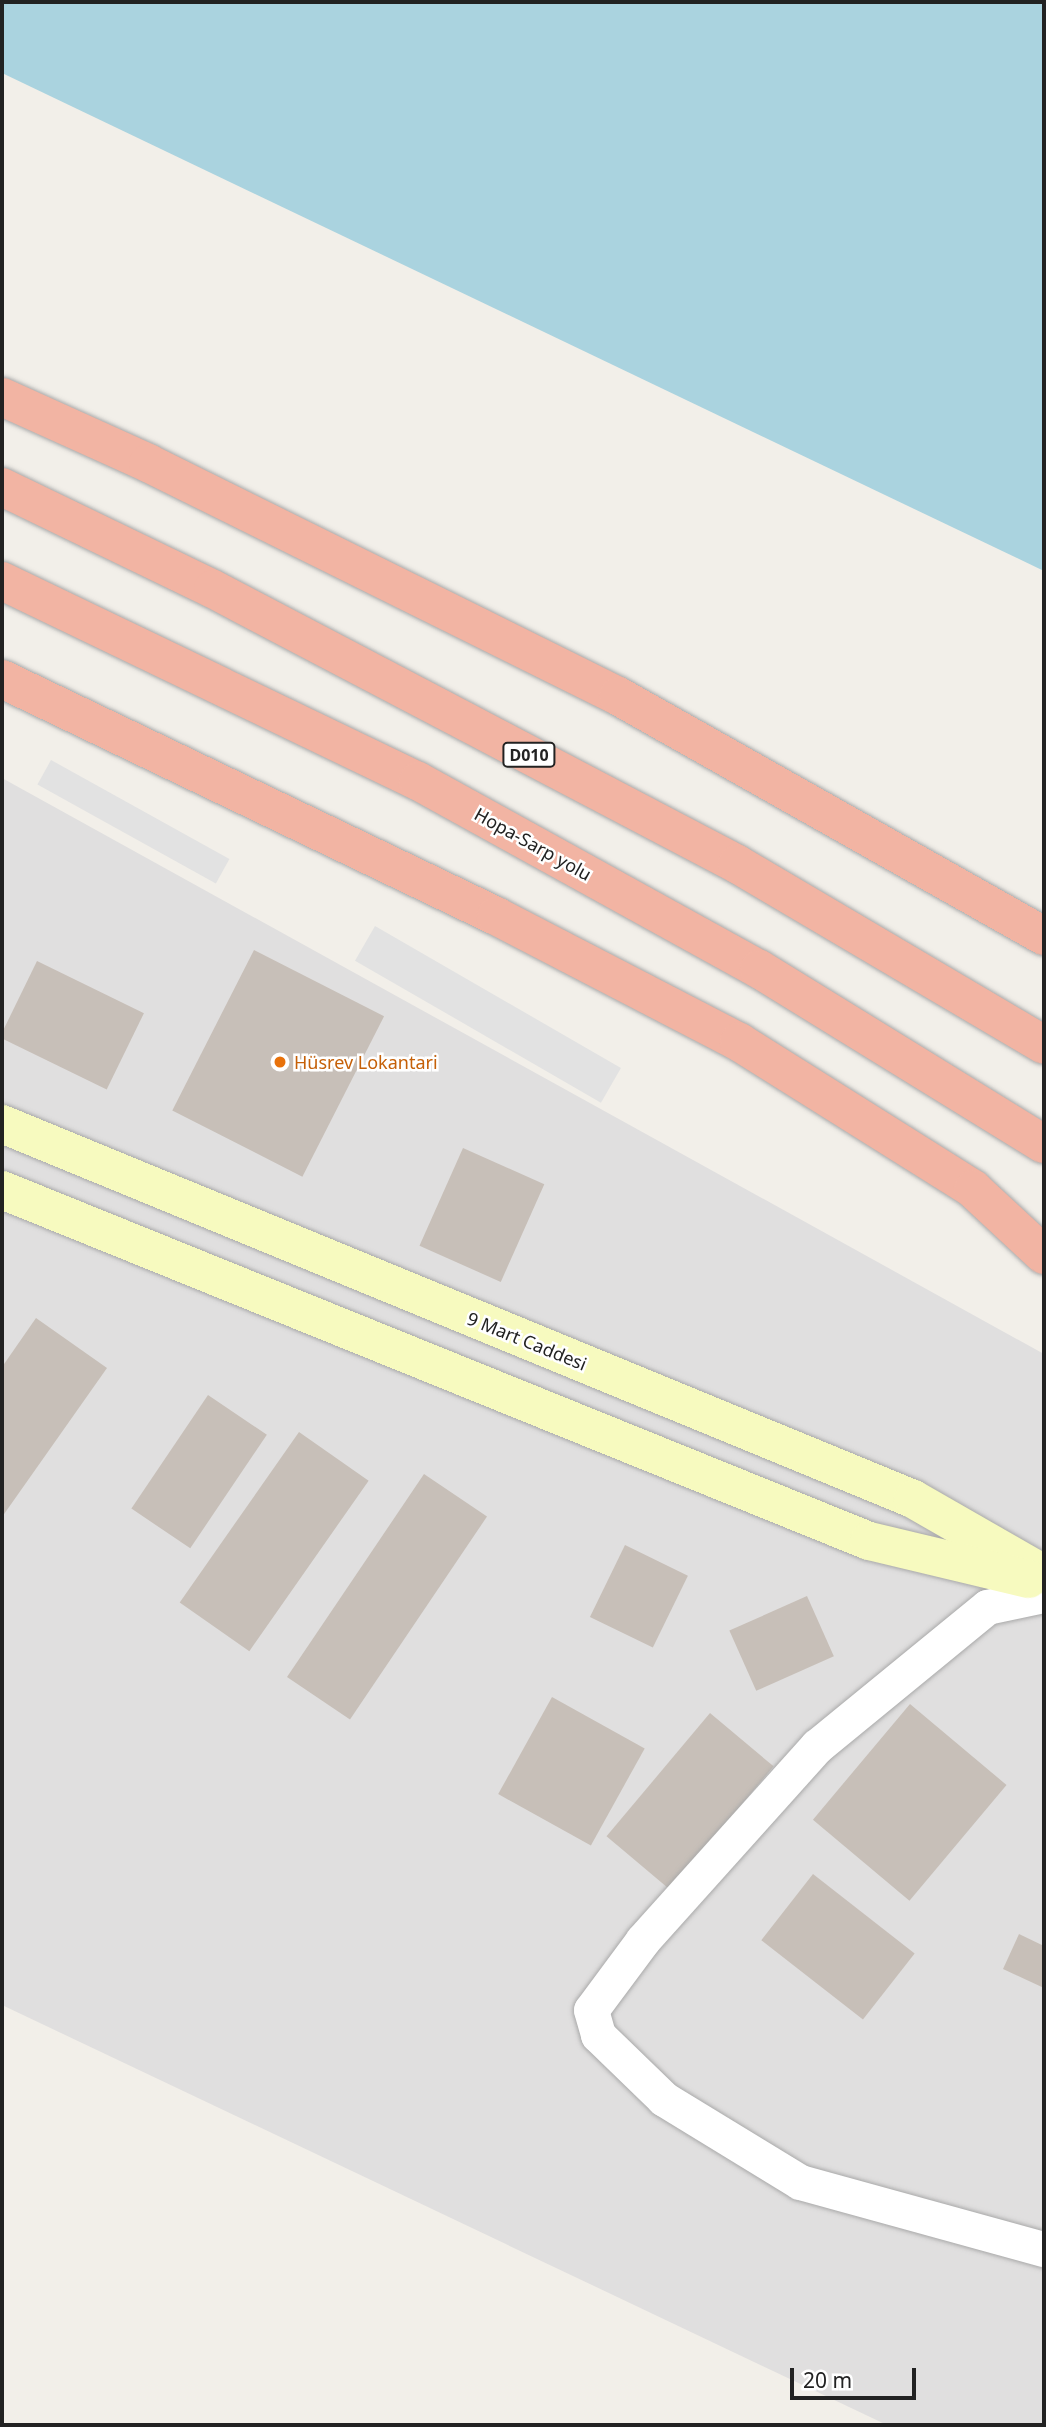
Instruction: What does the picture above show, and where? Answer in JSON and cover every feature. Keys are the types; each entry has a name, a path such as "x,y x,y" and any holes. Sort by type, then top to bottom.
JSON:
{"highway":[{"path":"2,397 148,463 618,696 1044,936"},
{"name":"D010","path":"2,487 213,589 737,864 1044,1045"},
{"name":"Hopa-Sarp yolu","path":"2,581 418,781 759,969 1044,1144"},
{"path":"2,679 496,916 739,1042 973,1189 1044,1255"}],"main road":[{"name":"9 Mart Caddesi","path":"2,1124 913,1499 1044,1574"},
{"path":"2,1191 869,1542 1044,1583"}],"street":[{"path":"1044,1595 987,1607 817,1746 643,1940 591,2010 598,2035 664,2099 800,2182 1044,2249"}],"shaded area":[{"path":"51,760 229,859 216,883 37,784"},
{"path":"2,778 1044,1354 1044,2425 887,2425 2,2005"},
{"path":"375,926 621,1068 601,1103 355,961"}],"water":[{"path":"2,2 1044,2 1044,571 2,73"}],"building":[{"path":"254,950 384,1016 302,1177 172,1110"},
{"path":"37,961 144,1013 107,1090 2,1039 2,1033"},
{"path":"463,1148 544,1184 501,1282 419,1246"},
{"path":"36,1318 107,1368 2,1517 2,1367"},
{"path":"208,1395 267,1435 190,1548 131,1509"},
{"path":"299,1432 369,1481 249,1651 180,1602"},
{"path":"424,1474 487,1516 350,1720 287,1677"},
{"path":"625,1545 688,1576 653,1648 590,1617"},
{"path":"807,1596 834,1656 756,1691 729,1631"},
{"path":"552,1697 645,1748 591,1845 498,1794"},
{"path":"910,1704 1007,1785 909,1901 813,1820"},
{"path":"710,1713 774,1766 670,1890 607,1836"},
{"path":"813,1874 915,1953 863,2020 761,1940"},
{"path":"1019,1934 1044,1946 1044,1988 1003,1969"}],"place":[{"name":"Hüsrev Lokantari","path":"280,1062"}]}
